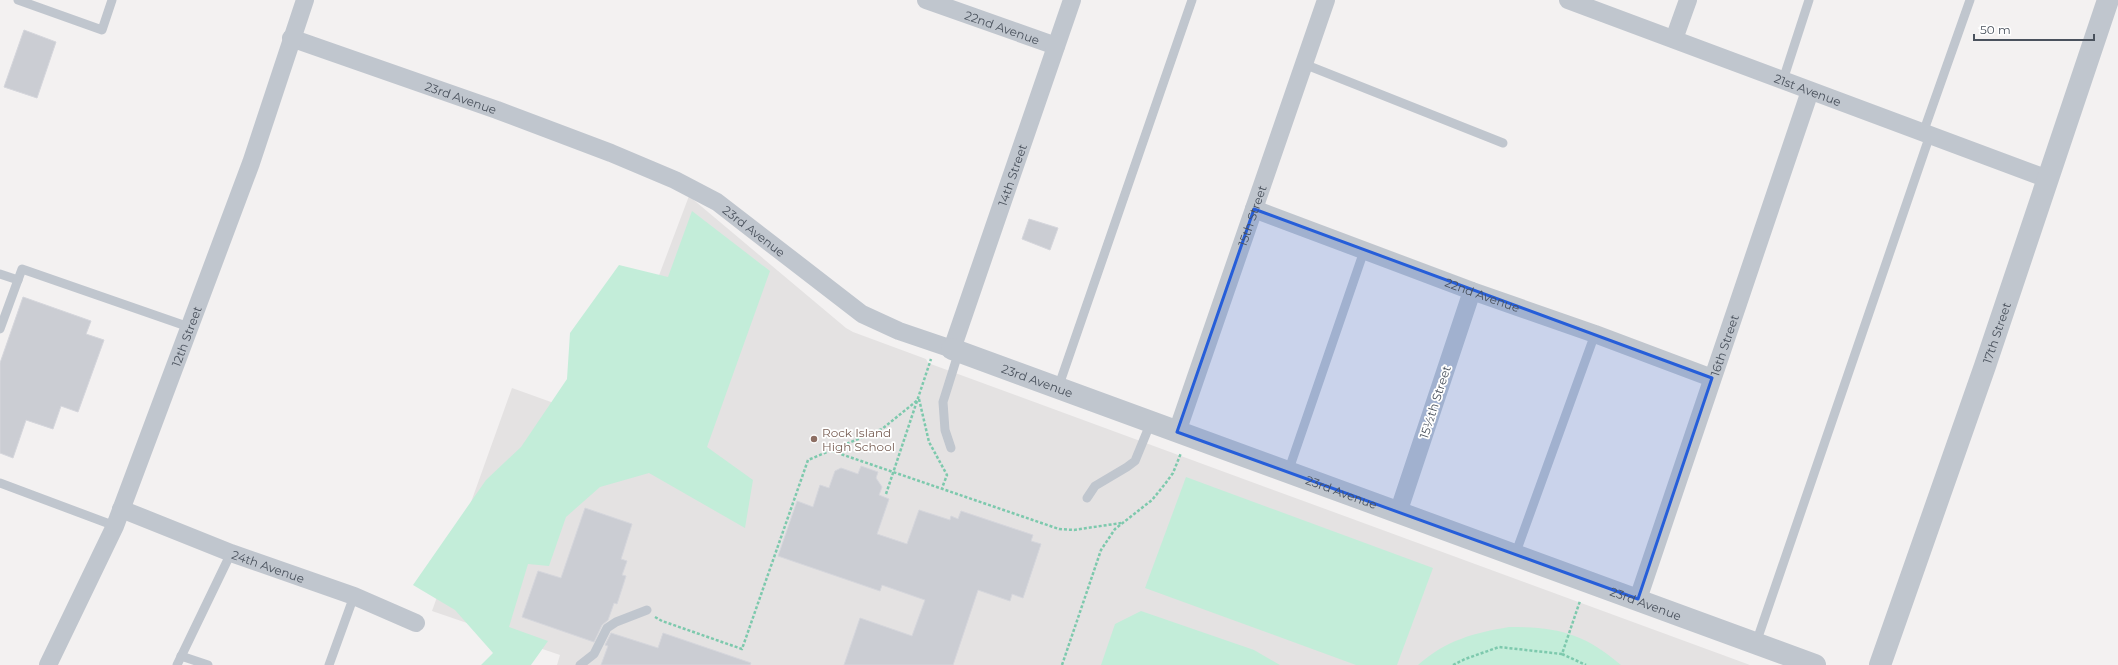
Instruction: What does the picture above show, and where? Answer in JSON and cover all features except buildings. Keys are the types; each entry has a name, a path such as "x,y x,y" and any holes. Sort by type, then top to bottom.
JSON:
{"street":[{"name":"12th Street","path":"48,665 115,526 251,163 291,38 305,0"},
{"name":"22nd Avenue","path":"926,0 1056,46"},
{"name":"14th Street","path":"955,350 1072,0"},
{"name":"15th Street","path":"1179,441 1254,209 1326,0"},
{"name":"21st Avenue","path":"1568,0 2048,179"},
{"path":"1674,39 1688,0"},
{"name":"17th Street","path":"1880,665 1988,359 2108,0"},
{"name":"23rd Avenue","path":"291,38 498,110 674,180 718,202 862,314 899,331 1151,422 1179,441 1288,472 1816,665"},
{"name":"16th Street","path":"1638,599 1810,91"},
{"name":"22nd Avenue","path":"1254,209 1472,291 1712,378"},
{"name":"15½th Street","path":"1398,513 1472,291"},
{"name":"24th Avenue","path":"121,509 231,553 354,596 416,623"}],"lane":[{"path":"18,0 102,30 112,0"},
{"path":"1058,388 1192,0"},
{"path":"1782,80 1809,0"},
{"path":"1756,643 1970,0"},
{"path":"1304,64 1503,144"},
{"path":"1288,472 1364,251"},
{"path":"0,329 2,317 22,270 189,328"},
{"path":"0,274 18,280"},
{"path":"1515,555 1594,334"},
{"path":"951,448 945,430 943,402 955,350"},
{"path":"1087,498 1094,486 1127,468 1135,461 1151,422"},
{"path":"0,483 115,526"},
{"path":"208,665 179,661 231,553"},
{"path":"329,665 354,596"},
{"path":"580,665 594,654 607,628 616,622 647,610"}],"path":[{"path":"886,494 919,399 931,359"},
{"path":"647,610 662,621 742,649 808,460 882,429 919,399"},
{"path":"919,399 929,442 947,475 942,488"},
{"path":"1062,665 1101,550 1115,529 1152,500 1173,474 1179,441"},
{"path":"831,450 1059,529 1074,530 1122,524"},
{"path":"1562,654 1580,601"},
{"path":"1453,665 1499,647 1562,654 1586,665"}],"highlighted area":[{"path":"1254,209 1712,378 1638,599 1177,432"}],"shaded area":[{"name":"Rock Island High School","path":"689,196 846,328 853,332 926,359 928,363 1750,665 557,665 560,655 432,611 512,388 604,421"}],"green space":[{"path":"692,211 770,271 707,447 753,480 745,528 649,473 600,487 566,517 549,566 528,564 509,627 548,641 531,665 481,665 493,653 455,610 413,585 486,480 521,447 567,379 570,333 619,265 668,277"},
{"path":"1186,477 1433,568 1397,665 1356,665 1145,588"},
{"path":"1141,611 1254,650 1280,665 1101,665 1115,624"},
{"path":"1509,627 1542,628 1569,634 1594,646 1621,665 1418,665 1439,649 1461,639 1484,632"}],"place":[{"name":"Rock Island High School","path":"814,439"}]}
